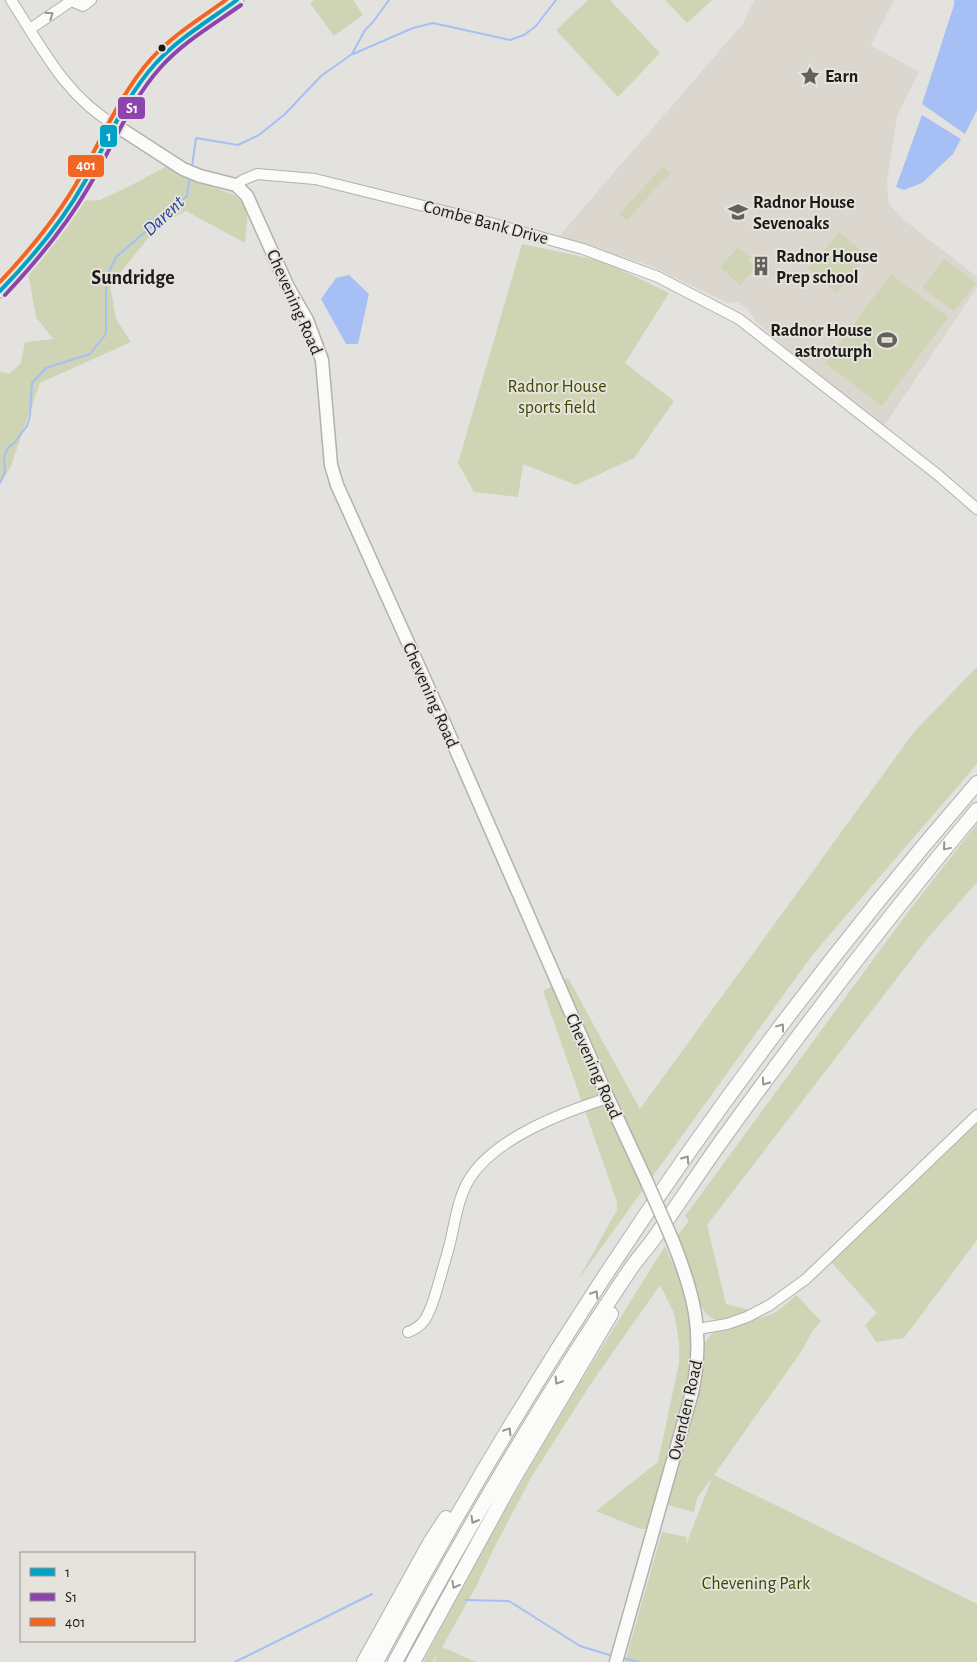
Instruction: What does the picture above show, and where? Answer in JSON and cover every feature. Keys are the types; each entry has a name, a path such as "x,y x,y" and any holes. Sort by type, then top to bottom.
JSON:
{"highway":[{"path":"376,1662 483,1473 602,1282 715,1117 783,1025 860,924 977,783"},
{"path":"395,1662 438,1583 526,1432 629,1271 654,1239 702,1168 793,1043 881,928 977,810"},
{"path":"413,1662 510,1485 625,1292 654,1239"},
{"path":"364,1662 431,1541 445,1520 483,1473"}],"main road":[{"path":"0,291 54,230 73,202 124,108 156,63 177,44 238,0"},
{"path":"115,125 183,169 200,176 236,185"},
{"name":"Chevening Road","path":"236,185 247,196 288,287 307,320 322,360 332,465 346,507 442,718 608,1098 672,1239 691,1292 698,1329"},
{"name":"Ovenden Road","path":"616,1662 692,1393 699,1351 698,1329"}],"street":[{"path":"12,0 47,59 72,91 115,125"},
{"path":"30,29 71,1 83,6 91,0"},
{"name":"Combe Bank Drive","path":"236,185 257,174 315,179 476,219 583,249 658,277 727,312 762,336 977,508"},
{"path":"408,1332 424,1323 429,1314 439,1284 461,1198 471,1178 487,1158 506,1143 540,1125 576,1109 608,1098"},
{"path":"698,1329 727,1324 747,1316 770,1305 806,1279 977,1115"}],"shaded area":[{"name":"Radnor House Sevenoaks","path":"754,0 894,0 871,45 919,72 897,116 887,182 889,204 903,219 977,277 977,287 884,426 800,360 755,321 748,310 737,302 728,303 651,266 559,236 742,25"}],"green space":[{"path":"314,0 353,0 363,15 334,36 310,3"},
{"path":"588,0 610,0 660,53 618,97 556,30"},
{"path":"665,0 712,0 687,23"},
{"path":"167,166 199,182 234,195 248,208 245,243 186,211 159,225 110,285 116,319 131,342 40,383 10,468 0,484 0,371 9,374 21,363 25,342 53,339 36,317 28,273 78,201 100,200"},
{"path":"663,166 670,173 627,220 619,214"},
{"path":"840,232 867,256 837,293 808,268"},
{"name":"Radnor House sports field","path":"522,244 603,261 669,293 625,363 674,401 634,458 576,485 523,464 518,497 474,492 458,463"},
{"path":"738,247 751,257 748,260 756,268 743,281 741,286 720,267"},
{"path":"944,259 976,283 954,311 922,288"},
{"name":"Radnor House astroturph","path":"891,274 948,317 882,406 825,363"},
{"path":"977,667 977,764 813,954 578,1280 617,1210 617,1202 543,991 568,978 640,1109 914,732"},
{"path":"977,824 977,882 927,939 707,1225 726,1304 750,1310 728,1321 719,1322 706,1314 701,1305 698,1291 677,1236 689,1221 685,1216 908,912"},
{"path":"977,1122 977,1240 904,1338 876,1342 865,1325 877,1313 831,1262"},
{"path":"665,1246 685,1290 690,1310 693,1369 648,1529 641,1529 596,1511 658,1462 679,1363 679,1342 674,1313 660,1285 592,1382 532,1476 477,1585 442,1647 476,1662 434,1662 438,1653 432,1662 423,1662 537,1456"},
{"name":"Chevening Park","path":"796,1295 821,1321 714,1475 977,1604 977,1662 625,1662 662,1532 687,1537 686,1545 712,1478 697,1498 694,1512 667,1505 701,1375 703,1348 707,1339 723,1328 773,1314"}],"water":[{"path":"954,0 977,0 977,110 965,134 922,104"},
{"path":"922,115 961,139 953,154 922,183 904,190 896,187"},
{"path":"349,275 369,294 358,344 346,344 321,299 336,278"}],"waterway":[{"name":"Darent","path":"192,166 196,138 238,145 259,135 285,114 321,76 352,54 365,30 389,0"},
{"path":"353,54 413,28 433,23 510,40 524,35 536,26 556,0"},
{"name":"Darent","path":"0,483 5,472 4,456 8,448 27,426 30,416 32,383 46,368 90,354 106,334 106,278 116,257 187,196 190,176"},
{"path":"235,1662 372,1594"},
{"path":"465,1600 509,1601 580,1646 613,1656"},
{"path":"622,1658 639,1662"}],"transit line":[{"name":"401","path":"0,282 32,246 62,207 130,87 151,59 187,27 226,0"},
{"name":"1","path":"0,291 35,253 66,213 125,106 156,63 175,45 237,0"},
{"name":"S1","path":"5,295 39,257 70,217 97,173 139,96 160,68 188,42 241,5"}],"place":[{"name":"Earn","path":"810,76"},
{"name":"Radnor House Sevenoaks","path":"738,212"},
{"name":"Radnor House Prep school","path":"761,266"},
{"name":"Radnor House astroturph","path":"887,340"}],"district":[{"name":"Sundridge","path":"133,277"}]}
